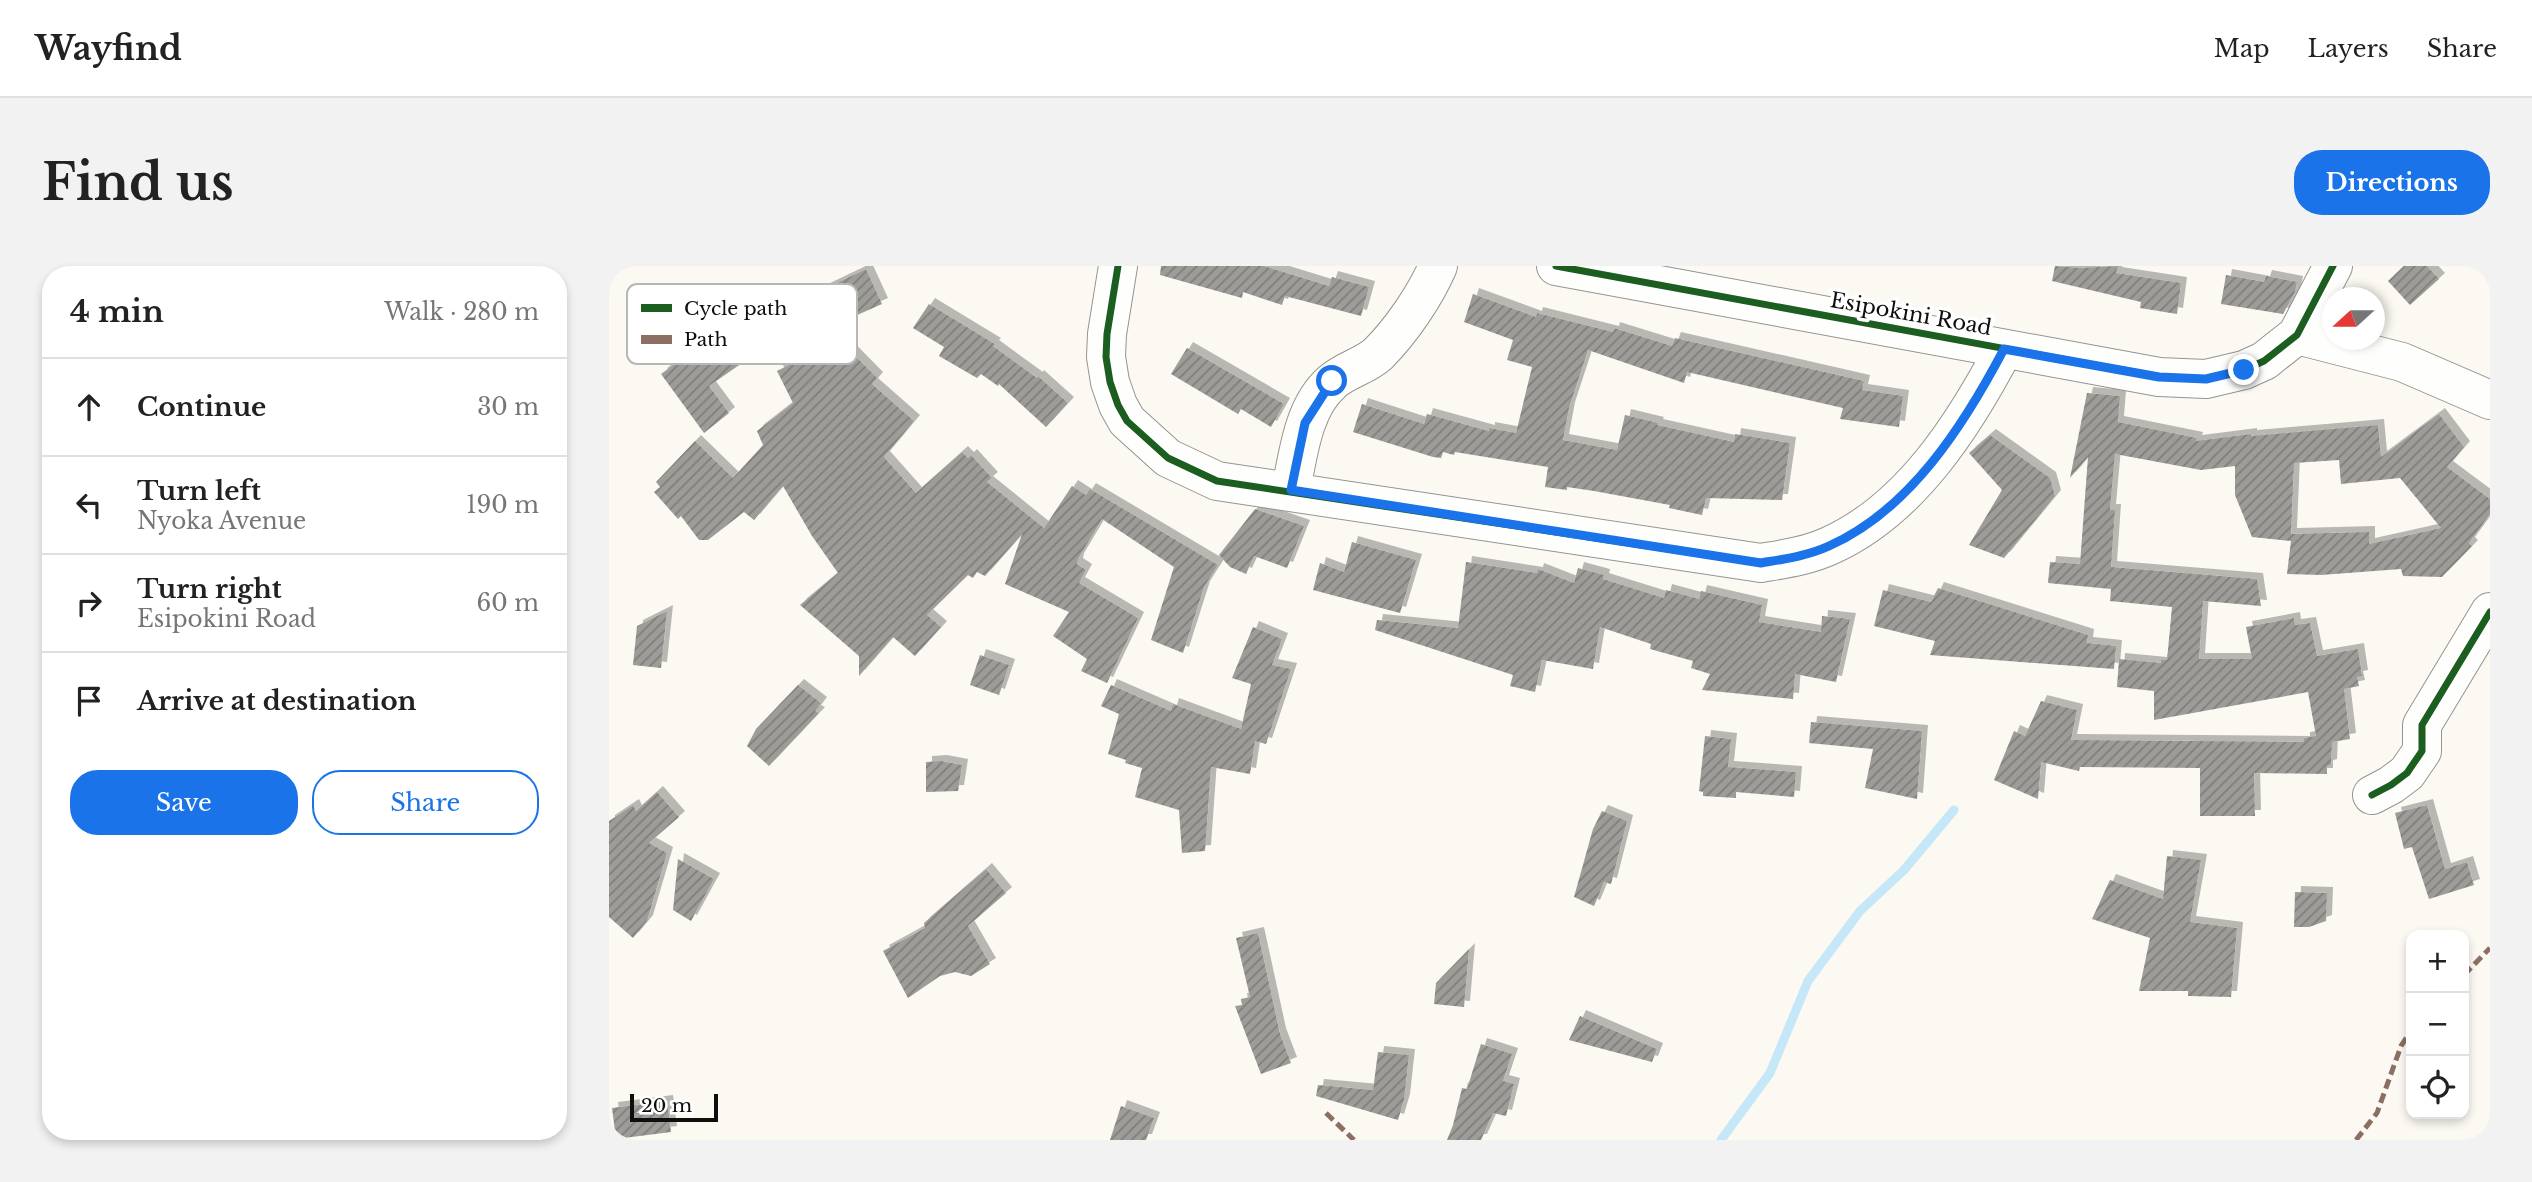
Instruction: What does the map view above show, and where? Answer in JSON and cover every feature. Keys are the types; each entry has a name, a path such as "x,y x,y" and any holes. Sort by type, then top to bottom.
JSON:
{"street":[{"path":"1118,266 1106,357 1118,405 1127,421 1168,458 1217,481 1291,490 1761,563 1797,557 1828,547 1859,531 1903,495 1941,450 1980,395 2004,349"},
{"path":"1291,490 1305,423 1325,389 1332,381 1376,355 1416,307 1438,266"},
{"name":"Esipokini Road","path":"1556,266 2159,377 2206,379 2244,370 2264,361 2297,335 2333,266"},
{"path":"2297,335 2402,362 2490,400"},
{"path":"2372,795 2407,773 2422,751 2422,725 2490,612"}],"building":[{"path":"1161,266 1264,266 1329,286 1332,277 1369,287 1361,316 1285,296 1282,305 1243,292 1242,298 1160,275"},
{"path":"2055,266 2118,266 2116,273 2181,283 2177,314 2140,308 2141,302 2052,281"},
{"path":"2404,266 2427,266 2439,279 2410,305 2388,281"},
{"path":"866,269 882,304 857,315 857,284 835,284"},
{"path":"2226,275 2264,282 2266,276 2297,282 2295,292 2283,314 2221,304"},
{"path":"1473,294 1536,317 1537,313 1613,332 1614,328 1672,346 1675,338 1864,381 1862,390 1903,396 1899,427 1840,419 1843,408 1687,372 1684,383 1588,350 1569,408 1563,440 1617,450 1625,415 1734,442 1735,434 1790,443 1782,500 1706,498 1702,515 1669,508 1670,505 1594,491 1545,487 1548,467 1455,452 1454,455 1443,452 1441,458 1433,457 1353,432 1362,404 1424,424 1427,414 1489,431 1489,428 1516,433 1532,367 1507,360 1513,340 1464,322"},
{"path":"929,304 995,344 993,346 1037,378 1038,376 1068,403 1046,427 999,384 998,386 981,374 977,378 939,356 944,347 913,328"},
{"path":"1187,348 1284,404 1271,427 1241,409 1238,414 1171,374"},
{"path":"857,358 877,378 872,384 914,421 884,457 916,493 962,452 968,458 971,455 992,478 987,482 1044,528 1072,486 1086,495 1090,489 1218,565 1204,587 1183,653 1151,640 1174,567 1102,519 1078,559 1077,564 1086,570 1079,583 1138,618 1107,683 1081,671 1087,659 1053,636 1069,612 1005,584 1022,534 985,576 977,572 973,578 968,575 927,615 941,627 915,656 893,637 859,676 859,656 800,605 838,573 812,536 783,486 754,520 744,512 708,540 699,540 681,516 678,519 654,492 660,487 656,482 695,441 733,478 763,445 757,431 793,403 777,371 791,364 857,364"},
{"path":"675,364 741,364 709,386 729,413 704,433 661,374"},
{"path":"2087,393 2120,396 2118,422 2197,438 2196,441 2251,434 2378,425 2381,457 2439,414 2464,447 2447,467 2490,499 2490,514 2469,543 2472,546 2442,577 2403,576 2401,569 2321,575 2287,574 2291,541 2252,537 2235,495 2235,466 2201,470 2115,454 2110,510 2115,510 2111,567 2257,579 2261,606 2203,601 2199,659 2252,659 2246,627 2294,618 2295,625 2310,623 2317,656 2358,649 2362,676 2357,677 2359,686 2344,689 2350,739 2332,742 2331,765 2327,766 2327,774 2254,773 2255,816 2200,816 2200,768 2080,767 2079,771 2041,762 2038,799 1994,780 2014,731 2025,736 2041,701 2077,710 2071,740 2304,742 2304,738 2316,736 2308,692 2154,720 2154,691 2117,687 2119,659 2161,663 2161,660 2167,660 2172,607 2110,601 2111,589 2048,583 2050,562 2080,564 2088,457 2070,478","holes":["2339,460 2341,484 2400,478 2441,528 2369,544 2369,532 2291,534 2294,463"]},
{"path":"1990,435 2050,478 2055,496 2004,558 1969,545 2002,490 1969,453"},
{"path":"1255,509 1304,526 1287,568 1254,556 1246,574 1230,567 1219,555"},
{"path":"1352,542 1416,560 1400,613 1313,590 1320,563 1344,572"},
{"path":"1466,562 1537,573 1538,569 1574,583 1578,568 1604,575 1603,579 1664,598 1666,590 1699,599 1701,591 1762,605 1759,622 1821,632 1822,616 1850,619 1836,682 1795,674 1793,699 1702,690 1710,674 1691,668 1693,661 1650,649 1651,644 1600,627 1593,669 1542,660 1535,692 1510,686 1513,675 1375,630 1377,620 1458,628"},
{"path":"1938,588 2088,635 2087,643 2116,646 2114,669 1930,655 1935,641 1874,626 1883,590 1931,602"},
{"path":"667,611 661,668 633,665 637,626"},
{"path":"1253,627 1282,639 1272,665 1291,669 1266,744 1255,741 1250,774 1211,767 1205,851 1182,853 1179,810 1135,797 1142,768 1108,754 1119,714 1101,706 1111,685 1171,711 1173,704 1241,729 1251,684 1232,678"},
{"path":"980,655 1009,665 999,695 970,685"},
{"path":"798,685 821,703 815,711 819,713 769,766 747,746 756,729"},
{"path":"1811,722 1922,731 1917,799 1865,788 1873,749 1809,743"},
{"path":"1705,736 1731,739 1728,767 1796,772 1794,797 1736,792 1736,798 1703,796 1703,792 1699,791"},
{"path":"941,761 962,765 958,791 926,792 926,762"},
{"path":"657,792 679,817 649,843 667,853 647,921 633,938 609,917 609,821 633,805 636,811"},
{"path":"2427,805 2445,869 2467,862 2474,885 2429,899 2412,847 2404,849 2395,813"},
{"path":"1602,811 1627,821 1611,884 1604,882 1594,906 1574,897 1593,829"},
{"path":"2167,856 2201,860 2190,922 2237,928 2231,997 2188,996 2188,991 2139,991 2150,938 2092,919 2110,880 2163,899"},
{"path":"678,859 714,879 691,921 673,910"},
{"path":"986,869 1006,893 968,926 990,964 971,976 955,972 940,976 908,998 883,951 925,928 924,923"},
{"path":"2295,892 2327,893 2326,921 2309,927 2294,927"},
{"path":"1258,933 1280,1034 1291,1063 1261,1074 1235,1006 1242,1005 1241,999 1250,997 1236,938"},
{"path":"1469,949 1464,1007 1434,1004 1436,983"},
{"path":"1580,1016 1657,1049 1652,1062 1569,1040"},
{"path":"1481,1044 1512,1054 1503,1081 1514,1084 1506,1116 1493,1113 1481,1140 1447,1140 1462,1088 1467,1089"},
{"path":"1378,1052 1409,1055 1404,1100 1398,1120 1316,1096 1318,1085 1373,1090"},
{"path":"667,1101 671,1132 616,1139 612,1108"},
{"path":"1121,1106 1154,1118 1146,1140 1110,1140"}],"waterway":[{"path":"1721,1140 1770,1073 1808,981 1860,911 1904,870 1954,810"}],"marked path":[{"path":"2469,970 2490,948"},
{"path":"2356,1140 2377,1113 2406,1038"},
{"path":"1326,1113 1354,1140"}],"cycle path":[{"path":"1118,266 1106,357 1110,382 1118,405 1127,421 1168,458 1217,481 1761,563 1804,555 1829,546 1885,511 1932,462 1952,435 2004,349"},
{"path":"1556,266 2159,377 2206,379 2244,370 2264,361 2297,335 2333,266"},
{"path":"2372,795 2407,773 2422,751 2422,725 2490,612"}],"route":[{"path":"1332,381 1305,423 1291,490 1761,563 1797,557 1828,547 1859,531 1903,495 1941,450 1980,395 2004,349 2159,377 2206,379 2244,370"}]}
